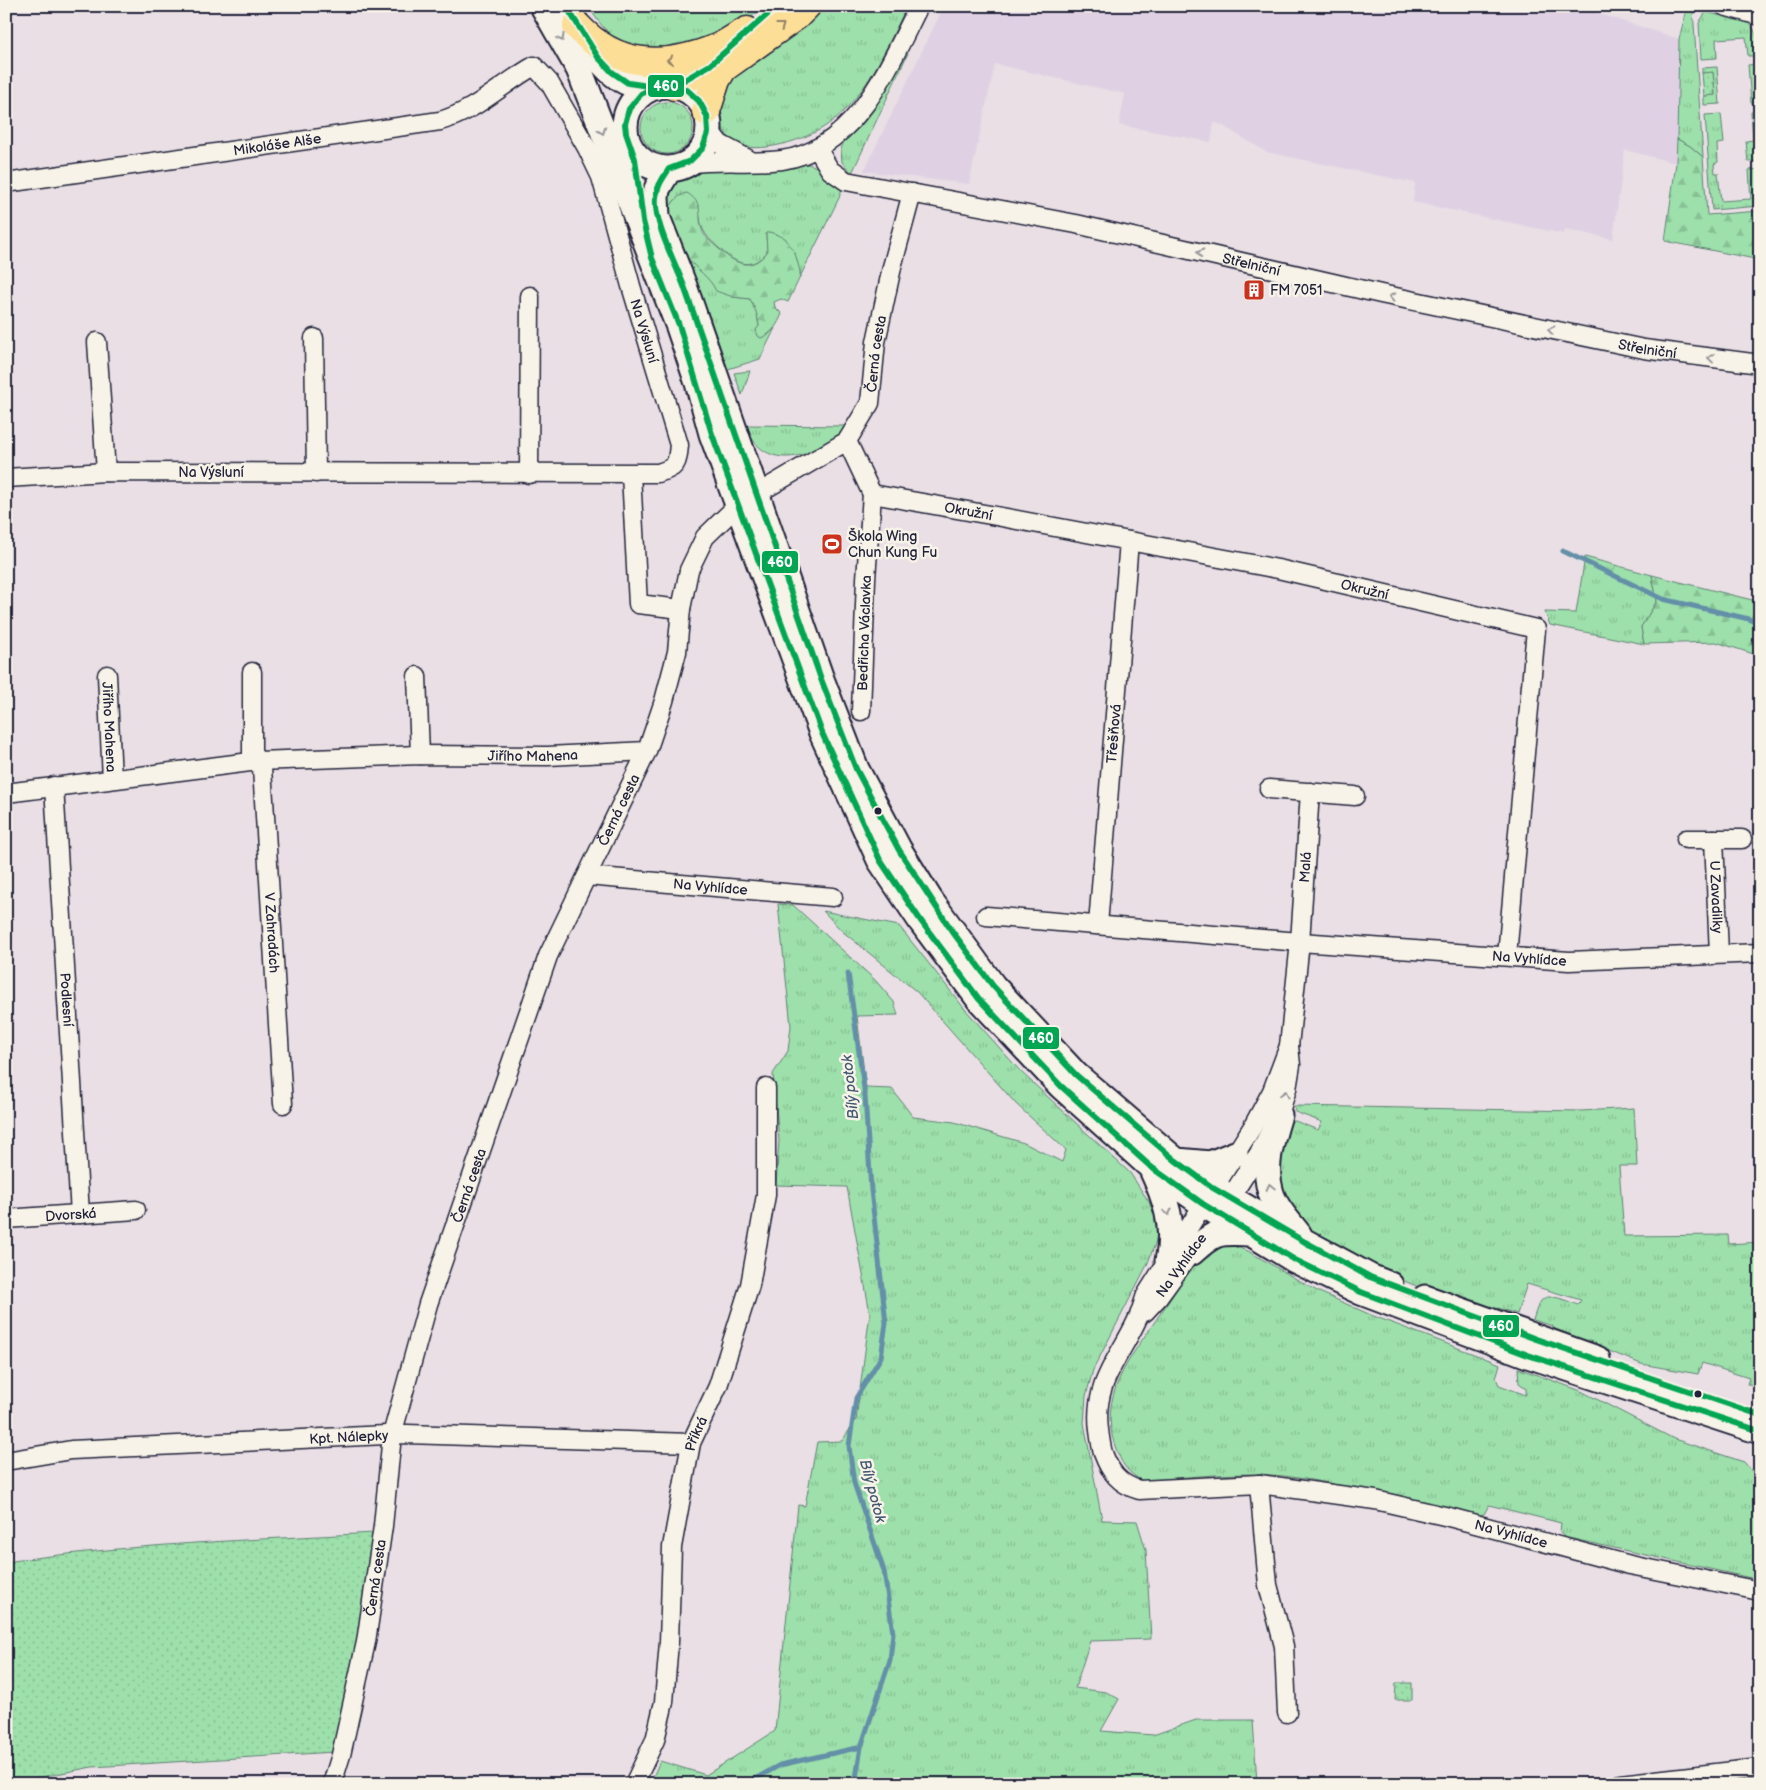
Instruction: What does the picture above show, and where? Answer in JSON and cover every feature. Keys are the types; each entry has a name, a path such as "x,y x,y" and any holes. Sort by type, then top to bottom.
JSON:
{"highway":[{"path":"665,86 710,64 777,6"},
{"path":"708,120 716,80 723,68 797,15 806,6"},
{"path":"572,16 596,44 627,59 653,62 678,60 717,48 747,31"}],"main road":[{"path":"544,6 579,69 679,327 698,383 712,434 747,500 856,768 899,850 930,900 993,986 1076,1075 1175,1160 1251,1233 1295,1260 1361,1292 1528,1354 1760,1431"},
{"path":"572,16 598,58 612,72 628,83 685,89 694,94 701,102 708,120 706,143 698,155 678,166 660,182 656,198 657,217 684,286 747,500 822,733 880,860 921,921 979,999 1061,1086 1150,1167 1216,1201 1305,1242 1370,1277 1536,1339 1760,1415"},
{"path":"579,69 626,118"},
{"path":"665,86 645,91 637,98 630,107 626,118 626,130 628,142 634,152 650,165 678,166"},
{"path":"634,152 639,196 649,248"},
{"path":"1279,1115 1268,1151 1268,1180 1272,1197 1305,1242"},
{"path":"1175,1160 1210,1164 1235,1154"},
{"path":"1150,1167 1162,1190 1172,1231 1168,1261"},
{"path":"1192,1252 1206,1238 1221,1232 1251,1233"}],"street":[{"path":"678,166 704,161 756,162 785,159 817,148 848,126 867,104 919,6"},
{"path":"1724,6 1760,16"},
{"name":"Mikoláše Alše","path":"6,184 440,121 456,117 480,103 514,77 534,66"},
{"name":"Na Výsluní","path":"6,478 106,472 631,474 658,473 672,468 677,463 679,445 630,286 601,177 587,148 549,82 534,66"},
{"path":"708,120 720,144 756,162"},
{"name":"Střelniční","path":"817,148 830,170 846,181 1076,224 1380,294 1644,350 1760,364"},
{"name":"Černá cesta","path":"332,1784 341,1755 366,1642 384,1526 392,1435 428,1304 548,956 647,751 664,701 677,652 681,609 689,570 705,536 747,500 847,441 870,403 876,342 892,267 912,193"},
{"path":"529,474 530,296"},
{"path":"314,338 316,473"},
{"path":"97,342 106,472"},
{"name":"Bedřicha Václavka","path":"847,441 872,494 866,579 861,712"},
{"path":"631,474 638,604 681,609"},
{"name":"Okružní","path":"872,494 1278,570 1536,629 1507,956"},
{"name":"Třešňová","path":"1098,925 1129,541"},
{"path":"252,672 252,753 258,761"},
{"name":"Jiřího Mahena","path":"107,675 112,779"},
{"path":"417,676 420,755"},
{"name":"Jiřího Mahena","path":"6,793 258,761 420,755 548,756 647,751"},
{"name":"V Zahradách","path":"258,761 262,768 283,1104"},
{"name":"Podlesní","path":"54,786 80,1214"},
{"path":"1269,788 1355,796"},
{"name":"Malá","path":"1300,942 1310,792"},
{"path":"1686,839 1742,839"},
{"name":"U Zavadilky","path":"1714,839 1719,954"},
{"name":"Na Vyhlídce","path":"587,876 833,897"},
{"name":"Na Vyhlídce","path":"986,916 1300,942 1569,961 1760,953"},
{"name":"Na Vyhlídce","path":"1300,942 1289,1046 1291,1065 1287,1089 1279,1115 1259,1153 1216,1201 1168,1261 1146,1295 1137,1320 1104,1382 1098,1402 1098,1420 1102,1449 1118,1480 1139,1490 1259,1484 1375,1500 1456,1519 1630,1565 1760,1591"},
{"name":"Na Vyhlídce","path":"1137,1320 1158,1298 1192,1252 1235,1154 1272,1091 1289,1046"},
{"name":"Příkrá","path":"634,1784 655,1740 664,1702 669,1642 672,1547 691,1442 718,1386 750,1285 766,1194 766,1088"},
{"name":"Dvorská","path":"6,1219 136,1210"},
{"name":"Kpt. Nálepky","path":"6,1461 71,1450 407,1434 691,1442"},
{"path":"1259,1484 1268,1585 1284,1646 1287,1712"},
{"path":"1620,1784 1760,1768"}],"shaded area":[{"path":"944,6 1575,6 1679,39 1676,163 1625,150 1613,239 1565,229 1564,234 1413,202 1415,183 1266,152 1220,124 1214,123 1211,142 1119,125 1125,94 995,64 969,184 864,171"}],"green space":[{"path":"588,6 765,6 743,22 712,37 679,47 652,50 628,45 613,37"},
{"path":"824,6 907,6 874,71 841,114 808,136 782,144 755,148 734,142 724,131 718,105 720,92 726,76 811,18"},
{"path":"1687,9 1693,10 1703,157 1690,146 1677,139 1679,39"},
{"path":"1706,12 1748,23 1752,26 1756,34 1758,56 1748,56 1746,37 1716,39 1717,58 1701,59 1699,23"},
{"path":"904,52 908,53 852,173 842,162 841,149 844,141 860,127 874,110"},
{"path":"1758,64 1760,102 1751,103 1748,65"},
{"path":"1717,67 1720,104 1704,105 1704,96 1715,95 1713,73 1702,73 1702,68"},
{"path":"1713,72 1715,95 1704,96 1702,73"},
{"path":"667,102 677,104 685,110 691,118 693,128 691,138 685,146 677,152 667,154 657,152 649,146 643,138 641,128 643,118 649,110 657,104"},
{"path":"1760,111 1760,161 1748,162 1746,141 1753,140 1751,112"},
{"path":"1721,114 1724,143 1717,144 1718,162 1714,164 1715,173 1718,173 1721,201 1751,199 1749,170 1760,169 1760,206 1712,210 1705,115"},
{"path":"1677,139 1690,146 1703,157 1707,215 1760,211 1760,260 1665,241 1676,163"},
{"path":"809,164 821,169 843,185 839,198 800,277 800,271 766,233 767,252 755,262 743,263 731,258 716,245 704,231 700,217 675,200 664,216 665,191 673,180 693,171 776,169"},
{"path":"687,193 697,202 700,223 705,236 730,258 748,264 761,259 767,252 766,233 770,232 785,238 795,253 800,277 788,302 781,299 774,302 775,307 782,314 769,334 761,338 758,336 756,330 759,326 758,319 750,299 733,297 716,291 681,248 664,216 676,199"},
{"path":"688,259 713,283 733,297 750,299 756,309 759,326 767,336 775,328 760,359 728,369"},
{"path":"750,371 742,395 734,373"},
{"path":"745,425 847,426 822,446 793,457 778,456 765,451 754,441"},
{"path":"1585,557 1652,575 1657,601 1641,627 1644,644 1550,625 1545,612 1576,613"},
{"path":"1652,575 1760,602 1760,656 1716,642 1644,644 1641,627 1657,601"},
{"path":"778,904 793,905 875,980 894,1002 898,1015 857,1016 866,1088 892,1089 913,1117 954,1122 1024,1143 1062,1162 1066,1150 1016,1104 917,992 842,931 823,911 899,926 964,1008 1021,1072 1130,1173 1149,1202 1159,1224 1155,1244 1147,1265 1093,1370 1086,1396 1084,1423 1102,1520 1137,1521 1146,1550 1151,1639 1090,1641 1075,1688 1106,1692 1119,1699 1101,1731 1153,1735 1196,1720 1253,1720 1257,1784 650,1784 660,1761 706,1775 775,1731 798,1505 805,1506 817,1442 842,1441 856,1420 870,1313 847,1187 776,1185 779,1140 773,1074 788,1051 791,1026"},
{"path":"1294,1106 1581,1111 1634,1108 1637,1166 1619,1166 1624,1236 1728,1235 1729,1244 1760,1242 1760,1385 1747,1384 1749,1378 1702,1363 1698,1374 1641,1364 1553,1328 1553,1326 1533,1320 1538,1305 1544,1298 1559,1298 1578,1305 1581,1300 1527,1284 1517,1314 1498,1308 1497,1311 1451,1300 1365,1265 1324,1243 1295,1221 1273,1176 1289,1121 1295,1121 1318,1130 1322,1122 1295,1112"},
{"path":"1219,1246 1233,1246 1248,1251 1317,1291 1371,1315 1500,1364 1496,1378 1499,1385 1526,1395 1526,1388 1519,1383 1518,1368 1581,1391 1674,1439 1744,1462 1755,1475 1760,1476 1760,1580 1564,1537 1560,1532 1561,1523 1489,1505 1484,1514 1478,1515 1333,1484 1284,1476 1249,1474 1213,1475 1143,1481 1137,1478 1125,1467 1115,1446 1110,1411 1113,1395 1119,1379 1136,1349 1201,1254"},
{"path":"374,1533 360,1636 334,1752 92,1767 6,1784 6,1562 144,1547"},
{"path":"1396,1683 1412,1683 1412,1700 1395,1700"}],"waterway":[{"path":"1563,551 1663,599 1749,619 1760,624"},
{"name":"Bílý potok","path":"746,1784 780,1765 861,1747 890,1660 893,1633 884,1571 854,1483 849,1446 856,1398 881,1357 886,1323 871,1190 865,1096 848,973"},
{"path":"859,1784 856,1778 861,1747"}],"transit line":[{"name":"460","path":"566,6 598,57 612,72 628,83 656,87 674,86 710,65 777,6"},
{"name":"460","path":"1760,1415 1536,1339 1370,1277 1305,1242 1213,1188 1175,1160 1076,1075 993,986 952,931 899,850 856,769 821,679 684,286 661,230 656,207 659,186 669,169 690,161 703,148 708,133 707,116 699,101 687,90 670,86 649,90 641,94 629,109 625,124 626,133 635,159 643,221 652,258 679,325 712,434 822,733 880,860 921,921 979,999 1061,1086 1151,1167 1203,1204 1295,1260 1361,1292 1528,1355 1760,1431"}],"place":[{"name":"FM 7051","path":"1254,290"},
{"name":"Škola Wing Chun Kung Fu","path":"832,544"}]}
